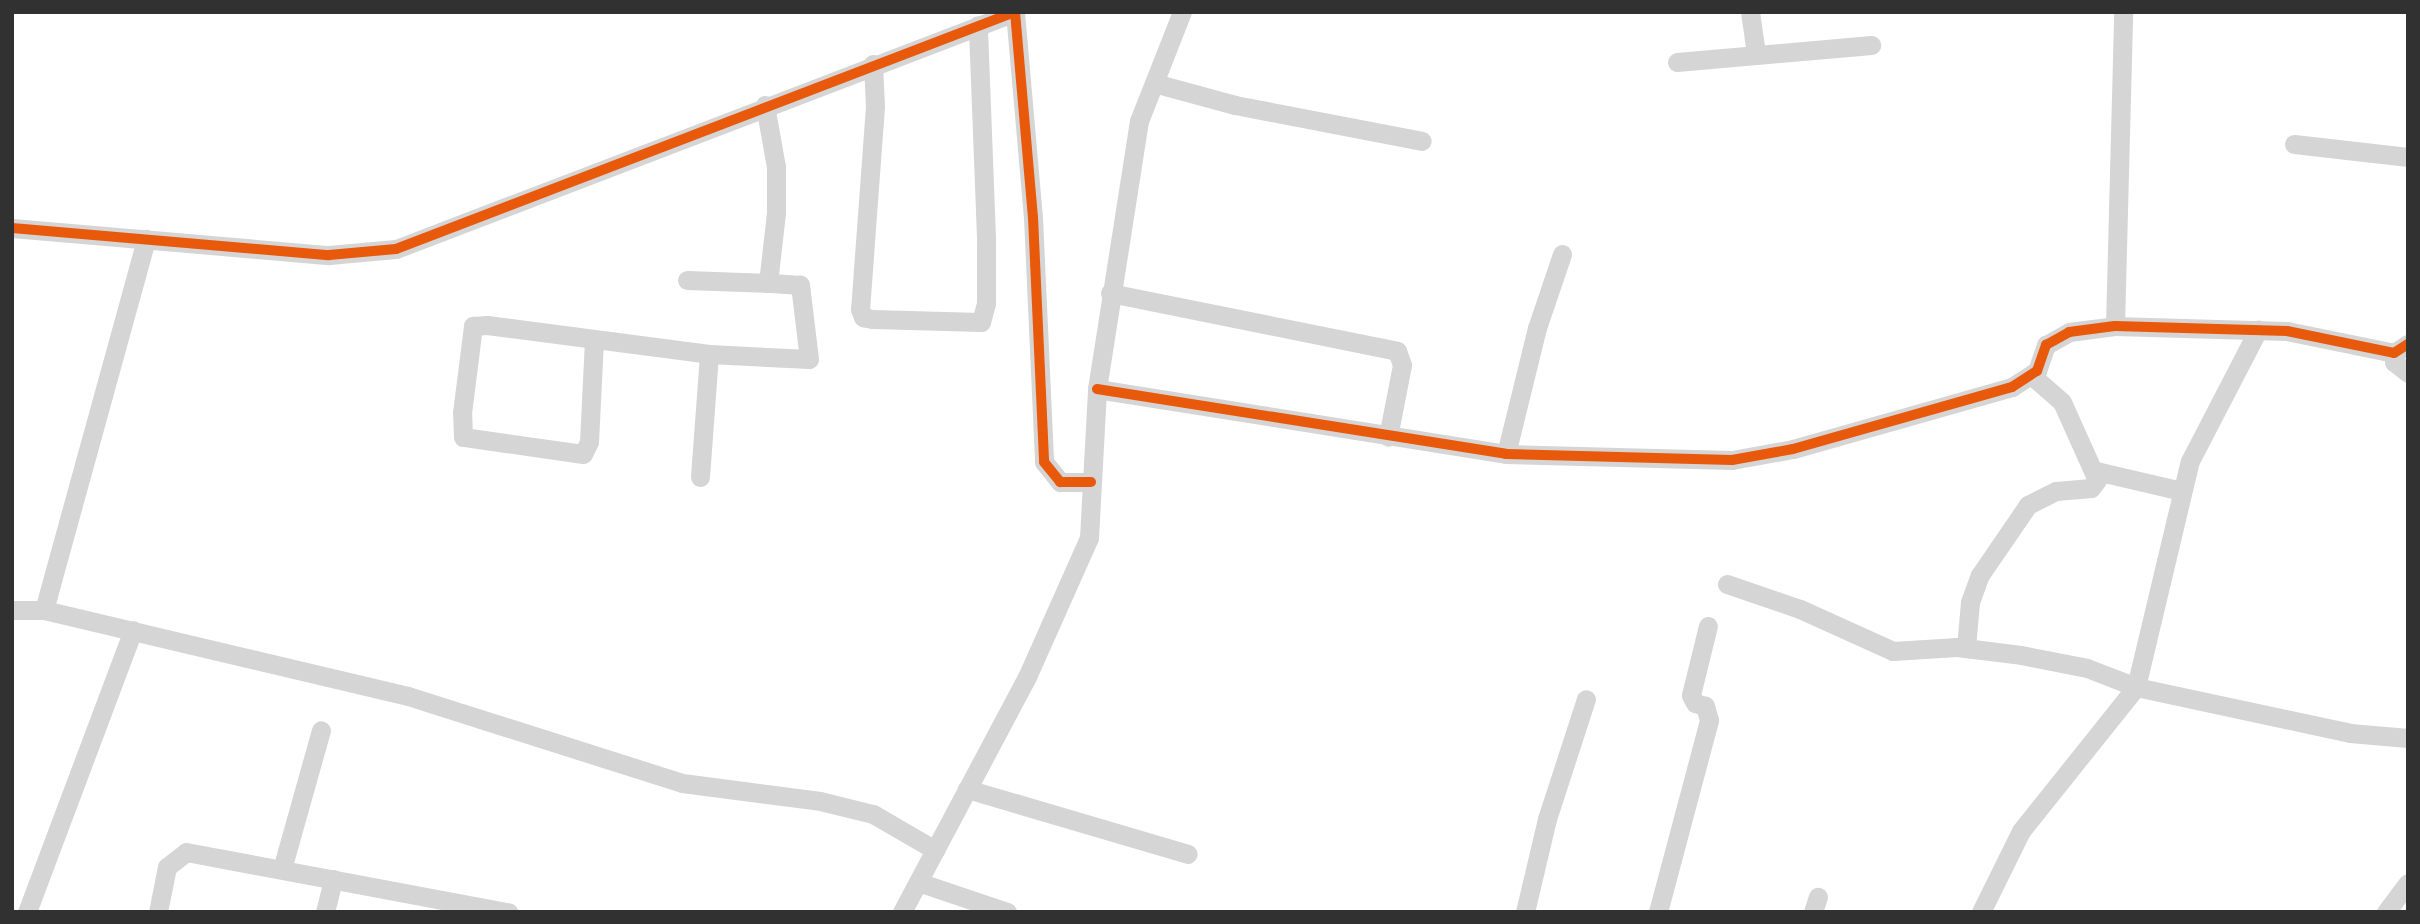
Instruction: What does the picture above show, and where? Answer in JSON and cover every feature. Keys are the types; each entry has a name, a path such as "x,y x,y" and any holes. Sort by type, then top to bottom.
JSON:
{"street":[{"path":"12,228 329,255 396,249 765,105 1015,12 1035,257 1044,462 1075,482"},
{"path":"902,912 1056,619 1089,538 1075,482 1097,388 1139,121 1182,12"},
{"path":"1750,12 1756,53"},
{"path":"2115,326 2123,12"},
{"path":"873,64 875,106 860,309 863,317 981,322 986,303 986,237 978,25"},
{"path":"1677,62 1871,45"},
{"path":"1154,83 1235,105 1422,141"},
{"path":"765,105 776,167 768,284"},
{"path":"2294,144 2408,157"},
{"path":"44,610 146,239"},
{"path":"1506,454 1537,328 1562,254"},
{"path":"594,340 589,442 583,454 463,437 461,413 474,326 594,340 709,354 809,359 800,285 687,280"},
{"path":"1110,293 1397,351 1402,365 1388,437"},
{"path":"1097,388 1506,454 1732,460 1793,449 2012,387 2032,376 2046,345 2054,338 2115,326 2287,331 2401,348 2394,362 2408,373"},
{"path":"1981,912 2021,831 2136,687 2153,629 2181,491 2190,461 2258,330"},
{"path":"700,477 709,354"},
{"path":"1966,648 1970,602 1980,575 2028,505 2056,491 2091,488 2097,480 2062,402 2032,376"},
{"path":"2095,471 2181,491"},
{"path":"1727,584 1800,610 1893,651 1966,648 2088,668 2136,687 2350,733 2408,738"},
{"path":"12,610 44,610 408,696 682,783 820,801 873,814 911,833 935,850"},
{"path":"1658,912 1709,720 1705,706 1695,703 1691,695 1708,626"},
{"path":"27,912 133,630"},
{"path":"1525,912 1548,819 1586,699"},
{"path":"282,869 321,730"},
{"path":"967,789 1188,854"},
{"path":"158,912 167,867 186,852 508,912"},
{"path":"326,912 334,879"},
{"path":"918,883 1007,912"},
{"path":"2386,912 2408,883"}],"cycle path":[{"path":"12,228 329,255 396,249 1015,12 1033,217 1044,462 1060,482 1091,482"},
{"path":"1097,389 1506,454 1732,460 1793,449 2012,387 2037,371 2046,345 2069,332 2115,326 2287,331 2394,353 2408,344"}]}
